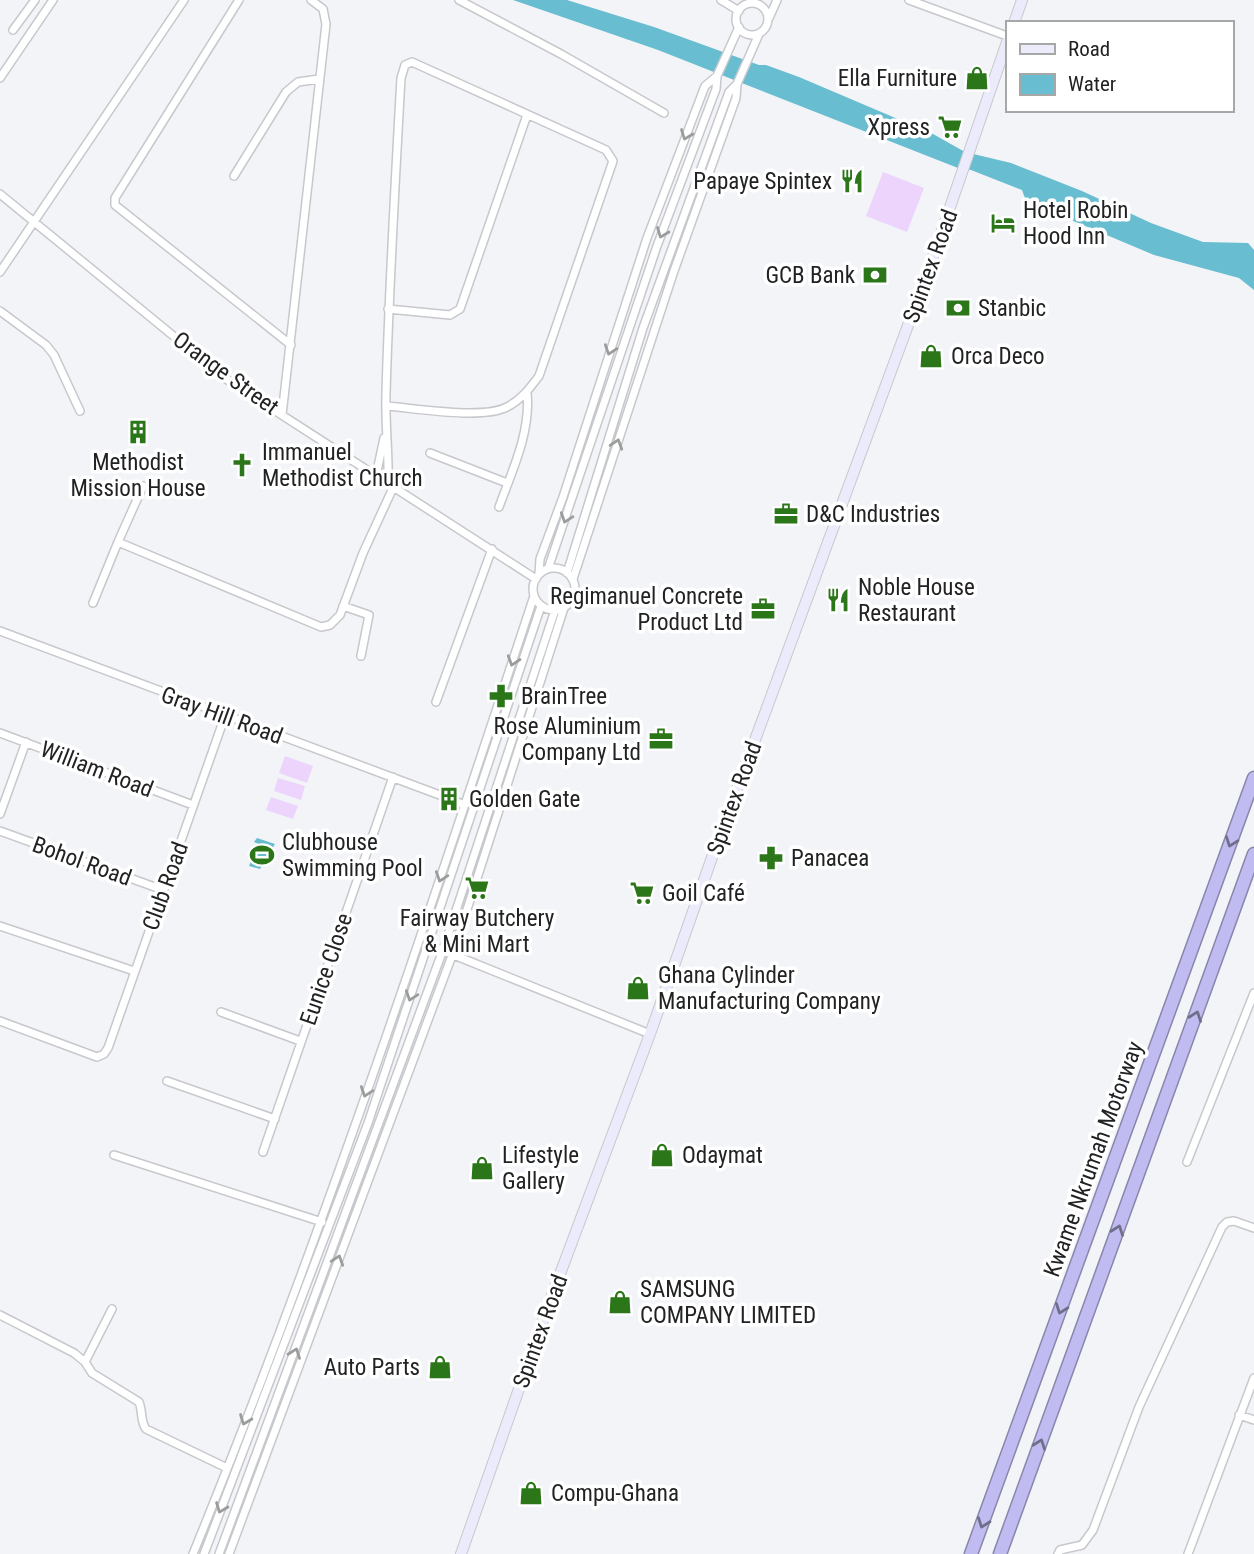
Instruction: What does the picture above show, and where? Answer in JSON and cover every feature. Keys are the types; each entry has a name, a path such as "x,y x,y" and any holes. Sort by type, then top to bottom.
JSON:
{"highway":[{"name":"Kwame Nkrumah Motorway","path":"971,1554 1254,778"},
{"name":"Kwame Nkrumah Motorway","path":"1000,1554 1254,854"}],"main road":[{"path":"1015,21 1022,0"},
{"name":"Spintex Road","path":"461,1554 548,1306 964,172 1006,45"}],"street":[{"path":"13,30 35,0"},
{"path":"0,78 53,0"},
{"path":"0,272 184,0"},
{"path":"239,0 115,198 115,205 291,345"},
{"path":"282,415 325,15 320,5 311,0"},
{"path":"459,0 664,113"},
{"path":"721,0 743,6 752,3 765,10"},
{"path":"768,19 765,10 769,0"},
{"path":"229,1554 453,953 564,608 575,593 570,576 736,98 737,84 777,0"},
{"path":"909,0 1006,36"},
{"path":"743,6 736,19 739,27 750,35 759,33"},
{"path":"548,569 657,247 716,89 717,76 739,27"},
{"path":"376,476 385,433 388,309 401,78 405,65 412,62 606,150 613,161 539,376 527,393 506,408 486,412 386,406"},
{"path":"193,1554 322,1222 534,597 533,587 540,559 647,238 705,86 717,76"},
{"path":"234,176 286,92 298,82 318,79"},
{"path":"388,309 450,315 460,309 527,115"},
{"name":"Orange Street","path":"0,194 226,379 390,486 537,577"},
{"path":"0,311 46,345 54,355 80,411"},
{"path":"499,508 529,411 527,393"},
{"path":"118,542 321,627 330,625 340,615 344,606 390,486 385,433"},
{"path":"430,453 507,483"},
{"path":"93,603 143,486"},
{"path":"436,702 492,549"},
{"path":"537,577 548,569 558,568 570,576"},
{"path":"534,597 541,606 555,610 564,608"},
{"path":"344,606 369,615 361,656"},
{"path":"204,1554 368,1123 541,606"},
{"path":"219,1554 443,950 555,610"},
{"name":"Gray Hill Road","path":"0,631 465,805"},
{"name":"Club Road","path":"0,1021 97,1057 104,1054 225,716"},
{"name":"William Road","path":"0,733 193,805"},
{"path":"0,814 26,742"},
{"name":"Eunice Close","path":"263,1152 393,777"},
{"name":"Bohol Road","path":"0,831 163,890"},
{"path":"0,926 134,971"},
{"path":"429,945 650,1034"},
{"path":"1186,1162 1254,993"},
{"name":"Eunice Close","path":"221,1012 300,1041"},
{"path":"167,1081 275,1119"},
{"path":"114,1155 322,1222"},
{"path":"1058,1554 1060,1550 1082,1545 1093,1530 1139,1407 1222,1227 1227,1222 1234,1222 1254,1228"},
{"path":"85,1362 111,1309"},
{"path":"0,1315 74,1353 85,1362 92,1373 139,1402 142,1423 146,1429 227,1468"},
{"path":"1188,1554 1254,1378"},
{"path":"1239,1415 1254,1420"}],"shaded area":[{"path":"883,172 924,188 907,232 866,216"},
{"path":"285,756 313,766 307,783 279,773"},
{"path":"278,778 305,786 301,800 274,791"},
{"path":"271,797 298,806 293,819 266,810"}],"water":[{"path":"513,0 567,0 654,27 799,77 933,134 965,152 1011,163 1082,191 1151,223 1203,242 1248,243 1254,250 1254,290 1239,278 1154,255 1026,201 1022,190 971,170 958,168 658,50"},
{"name":"Clubhouse Swimming Pool","path":"257,838 275,844 260,869 249,866 259,844 254,842"}],"place":[{"name":"Ella Furniture","path":"977,78"},
{"name":"Xpress","path":"950,127"},
{"name":"Papaye Spintex","path":"852,181"},
{"name":"Hotel Robin Hood Inn","path":"1003,223"},
{"name":"GCB Bank","path":"875,275"},
{"name":"Stanbic","path":"958,308"},
{"name":"Orca Deco","path":"931,356"},
{"name":"Methodist Mission House","path":"138,432"},
{"name":"Immanuel Methodist Church","path":"242,465"},
{"name":"D&C Industries","path":"786,514"},
{"name":"Noble House Restaurant","path":"838,600"},
{"name":"Regimanuel Concrete Product Ltd","path":"763,609"},
{"name":"BrainTree","path":"501,696"},
{"name":"Rose Aluminium Company Ltd","path":"661,739"},
{"name":"Golden Gate","path":"449,799"},
{"name":"Clubhouse Swimming Pool","path":"262,855"},
{"name":"Panacea","path":"771,858"},
{"name":"Fairway Butchery & Mini Mart","path":"477,888"},
{"name":"Goil Café","path":"642,893"},
{"name":"Ghana Cylinder Manufacturing Company","path":"638,988"},
{"name":"Odaymat","path":"662,1155"},
{"name":"Lifestyle Gallery","path":"482,1168"},
{"name":"SAMSUNG COMPANY LIMITED","path":"620,1302"},
{"name":"Auto Parts","path":"440,1367"},
{"name":"Compu-Ghana","path":"531,1493"}]}
